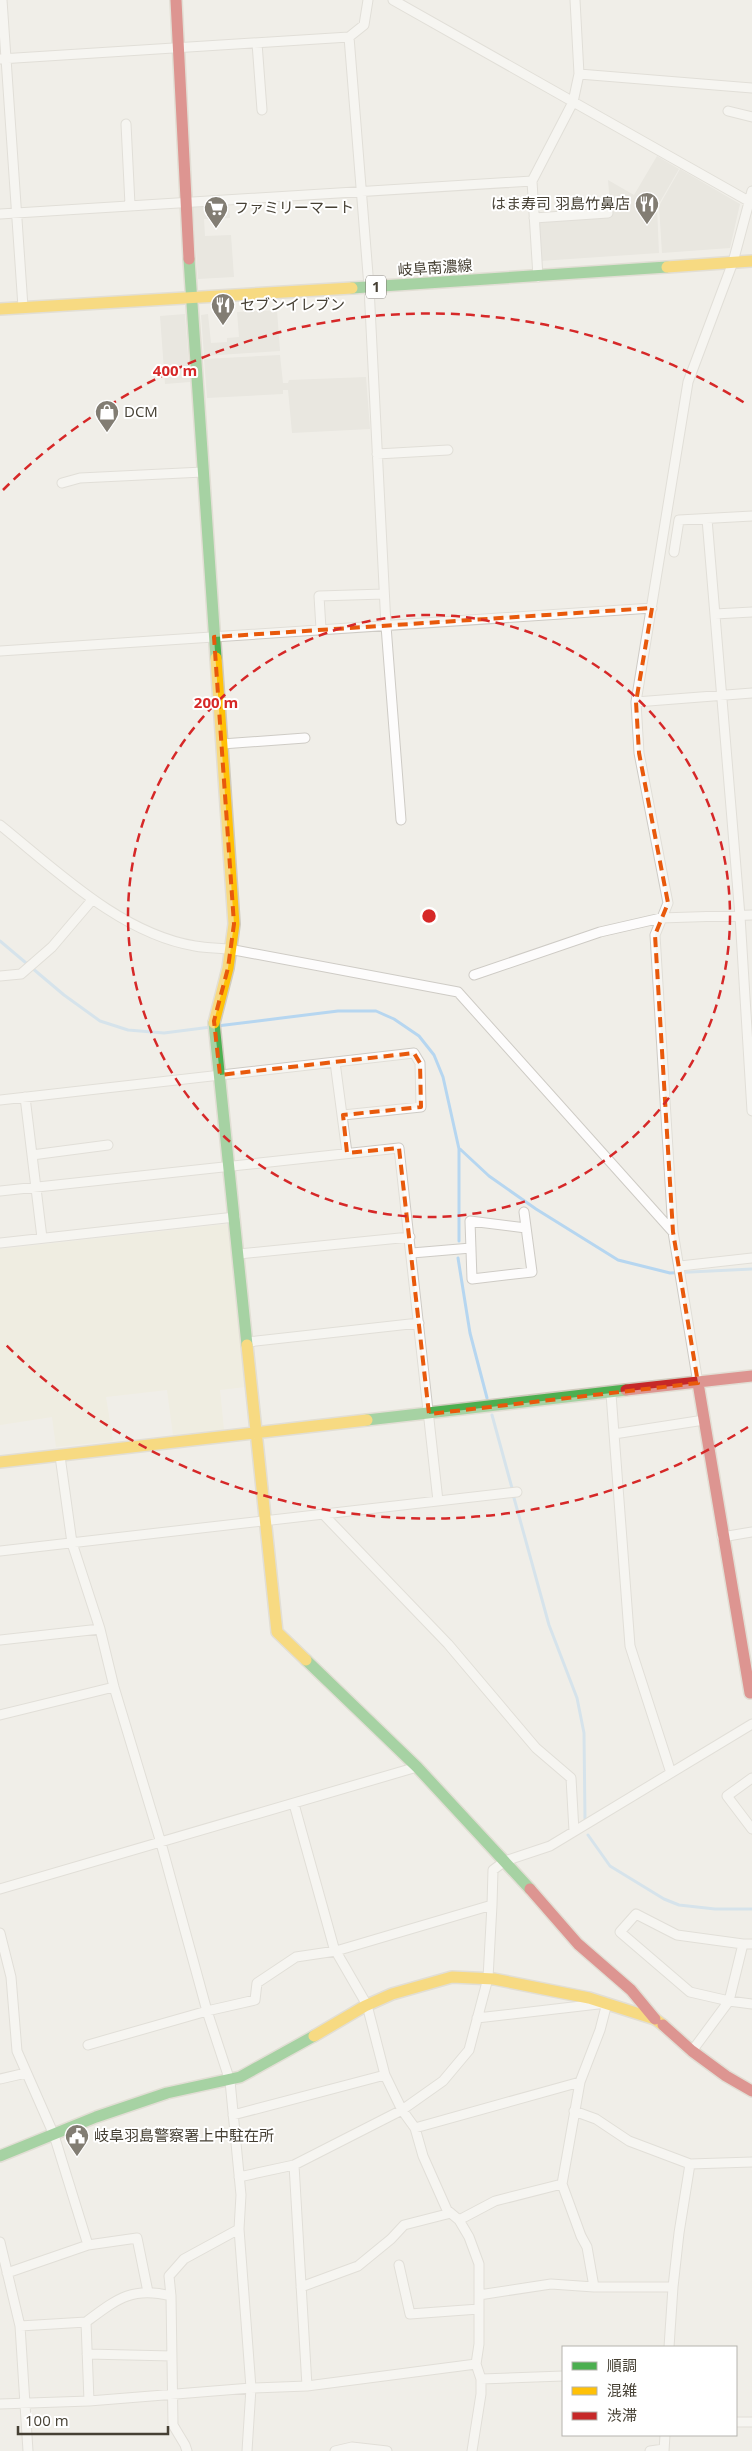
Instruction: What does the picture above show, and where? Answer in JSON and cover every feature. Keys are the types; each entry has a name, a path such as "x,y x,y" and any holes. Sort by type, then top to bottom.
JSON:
{"street":[{"path":"2,0 3,59 23,307"},
{"path":"176,0 180,48 191,296 234,924 229,949 228,968 214,1021 258,1433 277,1632 417,1767 505,1861 578,1944 631,1990 655,2019 672,2031 692,2051 726,2076 752,2091"},
{"path":"3,59 349,37 364,25 368,0"},
{"path":"393,0 750,202"},
{"path":"538,277 532,181 573,102 579,74 575,0"},
{"path":"349,37 369,287 384,594 401,820"},
{"path":"257,43 262,110"},
{"path":"579,74 752,88"},
{"path":"728,111 752,117"},
{"path":"126,124 130,205"},
{"path":"0,214 532,181"},
{"path":"751,1694 722,1537 681,1270 673,1232 655,935 668,903 639,753 636,702 688,382 733,262 752,191"},
{"path":"534,218 608,213"},
{"name":"岐阜南濃線","path":"0,308 538,277 752,261"},
{"path":"377,454 448,450"},
{"path":"62,483 80,478 203,472"},
{"path":"674,552 679,520 752,516"},
{"path":"707,519 740,916 752,1111"},
{"path":"321,629 319,596 384,594"},
{"path":"0,652 652,608"},
{"path":"715,614 752,612"},
{"path":"636,702 752,693"},
{"path":"222,744 305,738"},
{"path":"0,825 92,900 152,933 193,946 229,949 458,992 673,1232"},
{"path":"0,976 21,974 52,947 92,900"},
{"path":"474,975 600,932 661,918 752,915"},
{"path":"0,1100 414,1053 420,1062 421,1107 343,1115"},
{"path":"336,1062 348,1153"},
{"path":"25,1097 42,1238"},
{"path":"32,1155 108,1145"},
{"path":"0,1191 399,1148 438,1501"},
{"path":"524,1212 532,1272 472,1279 470,1221 526,1228"},
{"path":"0,1243 235,1217"},
{"path":"239,1254 410,1237"},
{"path":"412,1253 471,1248"},
{"path":"681,1270 752,1258"},
{"path":"248,1342 419,1323"},
{"path":"0,1462 611,1394 752,1376"},
{"path":"611,1394 630,1646 671,1773"},
{"path":"614,1434 704,1420"},
{"path":"60,1456 72,1544 100,1629 114,1687 162,1843 207,2010 230,2081 241,2195 239,2228 251,2388 247,2451"},
{"path":"0,1552 517,1492"},
{"path":"324,1515 448,1644 536,1748 571,1778 574,1831"},
{"path":"722,1537 752,1532"},
{"path":"0,1640 100,1629"},
{"path":"0,1715 114,1687"},
{"path":"239,2177 294,2165 402,2110 443,2081 469,2050 488,1978 493,1870 505,1861 550,1846 752,1724"},
{"path":"0,1889 417,1767"},
{"path":"752,1778 727,1796 752,1829"},
{"path":"294,1804 336,1951 367,2005 386,2075 402,2110 415,2128 423,2156 450,2213 459,2220 472,2243 479,2264 480,2344 476,2364 481,2379 472,2451"},
{"path":"88,2045 207,2010 255,2000 257,1983 296,1957 336,1951 492,1904"},
{"path":"692,2051 729,2001 747,1944 677,1935 636,1914 620,1932 690,1992 729,2001 752,2004"},
{"path":"0,1933 11,1977 17,2052 54,2135 88,2245"},
{"path":"0,2156 96,2117 167,2092 230,2081 268,2063 367,2005 392,1994 452,1977 488,1978 607,2003 655,2019"},
{"path":"477,2018 607,2003"},
{"path":"594,2286 588,2247 581,2236 562,2184 580,2082 600,2030 607,2003"},
{"path":"0,2079 26,2073"},
{"path":"233,2115 386,2075"},
{"path":"415,2128 580,2082"},
{"path":"574,2111 596,2119 629,2140 690,2164 752,2162"},
{"path":"670,2346 673,2287 690,2164"},
{"path":"294,2165 307,2386"},
{"path":"459,2220 495,2201 562,2184"},
{"path":"301,2287 358,2266 391,2239 404,2225 450,2213"},
{"path":"187,2451 173,2425 169,2276 184,2259 239,2228"},
{"path":"7,2273 88,2245 137,2238 148,2292"},
{"path":"0,2242 20,2326 28,2451"},
{"path":"399,2265 410,2314 479,2309"},
{"path":"479,2295 551,2284 673,2287"},
{"path":"20,2326 86,2322 119,2298 148,2292 171,2296"},
{"path":"86,2322 89,2401"},
{"path":"87,2354 172,2356"},
{"path":"0,2404 89,2401 251,2388 307,2386 476,2364"},
{"path":"481,2379 562,2376"},
{"path":"737,2422 752,2422"},
{"path":"650,2451 664,2450 665,2436"},
{"path":"335,2451 352,2447 387,2451"}],"highlighted area":[{"path":"652,608 636,702 639,753 668,903 655,935 673,1232 698,1383 429,1414 399,1148 347,1153 343,1115 421,1107 420,1063 414,1053 220,1075 214,1021 228,968 234,924 214,637"}],"shaded area":[{"path":"657,156 679,169 657,207 659,253 540,261 537,221 611,217 608,180 634,195"},
{"path":"680,169 740,204 730,248 662,253 659,206"},
{"path":"229,205 230,218 204,219 205,236 231,235 234,277 198,279 193,207"},
{"path":"277,310 280,351 204,356 201,315 208,314 211,343 227,342 227,338 239,337 237,312"},
{"path":"185,314 190,382 165,384 160,316"},
{"path":"280,355 283,383 288,383 289,380 366,377 370,429 292,433 288,390 283,390 283,394 207,398 204,359"},
{"path":"226,1224 228,1226 245,1387 220,1390 224,1430 173,1435 167,1390 106,1397 113,1441 56,1447 52,1417 0,1425 0,1249"}],"waterway":[{"path":"0,941 64,995 100,1021 128,1030 164,1033 211,1027"},
{"path":"217,1026 338,1011 376,1011 394,1019 419,1036 434,1055 443,1077 459,1149 459,1241"},
{"path":"460,1149 489,1176 536,1209 618,1260 670,1273 752,1269"},
{"path":"458,1258 470,1333 487,1398"},
{"path":"492,1415 512,1488"},
{"path":"514,1498 549,1625 577,1698 584,1733 585,1819"},
{"path":"588,1835 610,1866 664,1899 679,1905 715,1909 752,1909"}],"traffic: fast":[{"path":"189,259 216,658"},
{"path":"352,288 667,267"},
{"path":"214,1023 247,1345"},
{"path":"367,1420 626,1390"},
{"path":"306,1660 417,1767 530,1889"},
{"path":"0,2156 96,2117 167,2093 240,2077 314,2036"}],"traffic: slow":[{"path":"667,267 752,261"},
{"path":"0,309 352,288"},
{"path":"214,1023 228,968 234,924 216,658"},
{"path":"247,1345 277,1632 306,1660"},
{"path":"0,1462 367,1420"},
{"path":"314,2036 365,2006 392,1994 452,1977 494,1979 589,1998 655,2019 663,2025"}],"traffic: jam":[{"path":"176,0 189,259"},
{"path":"626,1390 752,1376"},
{"path":"698,1383 750,1693"},
{"path":"530,1889 578,1944 631,1990 655,2019"},
{"path":"663,2025 692,2051 726,2076 752,2091"}],"place":[{"name":"はま寿司 羽島竹鼻店","path":"647,225"},
{"name":"ファミリーマート","path":"216,229"},
{"name":"セブンイレブン","path":"223,326"},
{"name":"DCM","path":"107,433"},
{"name":"岐阜羽島警察署上中駐在所","path":"77,2157"}]}
